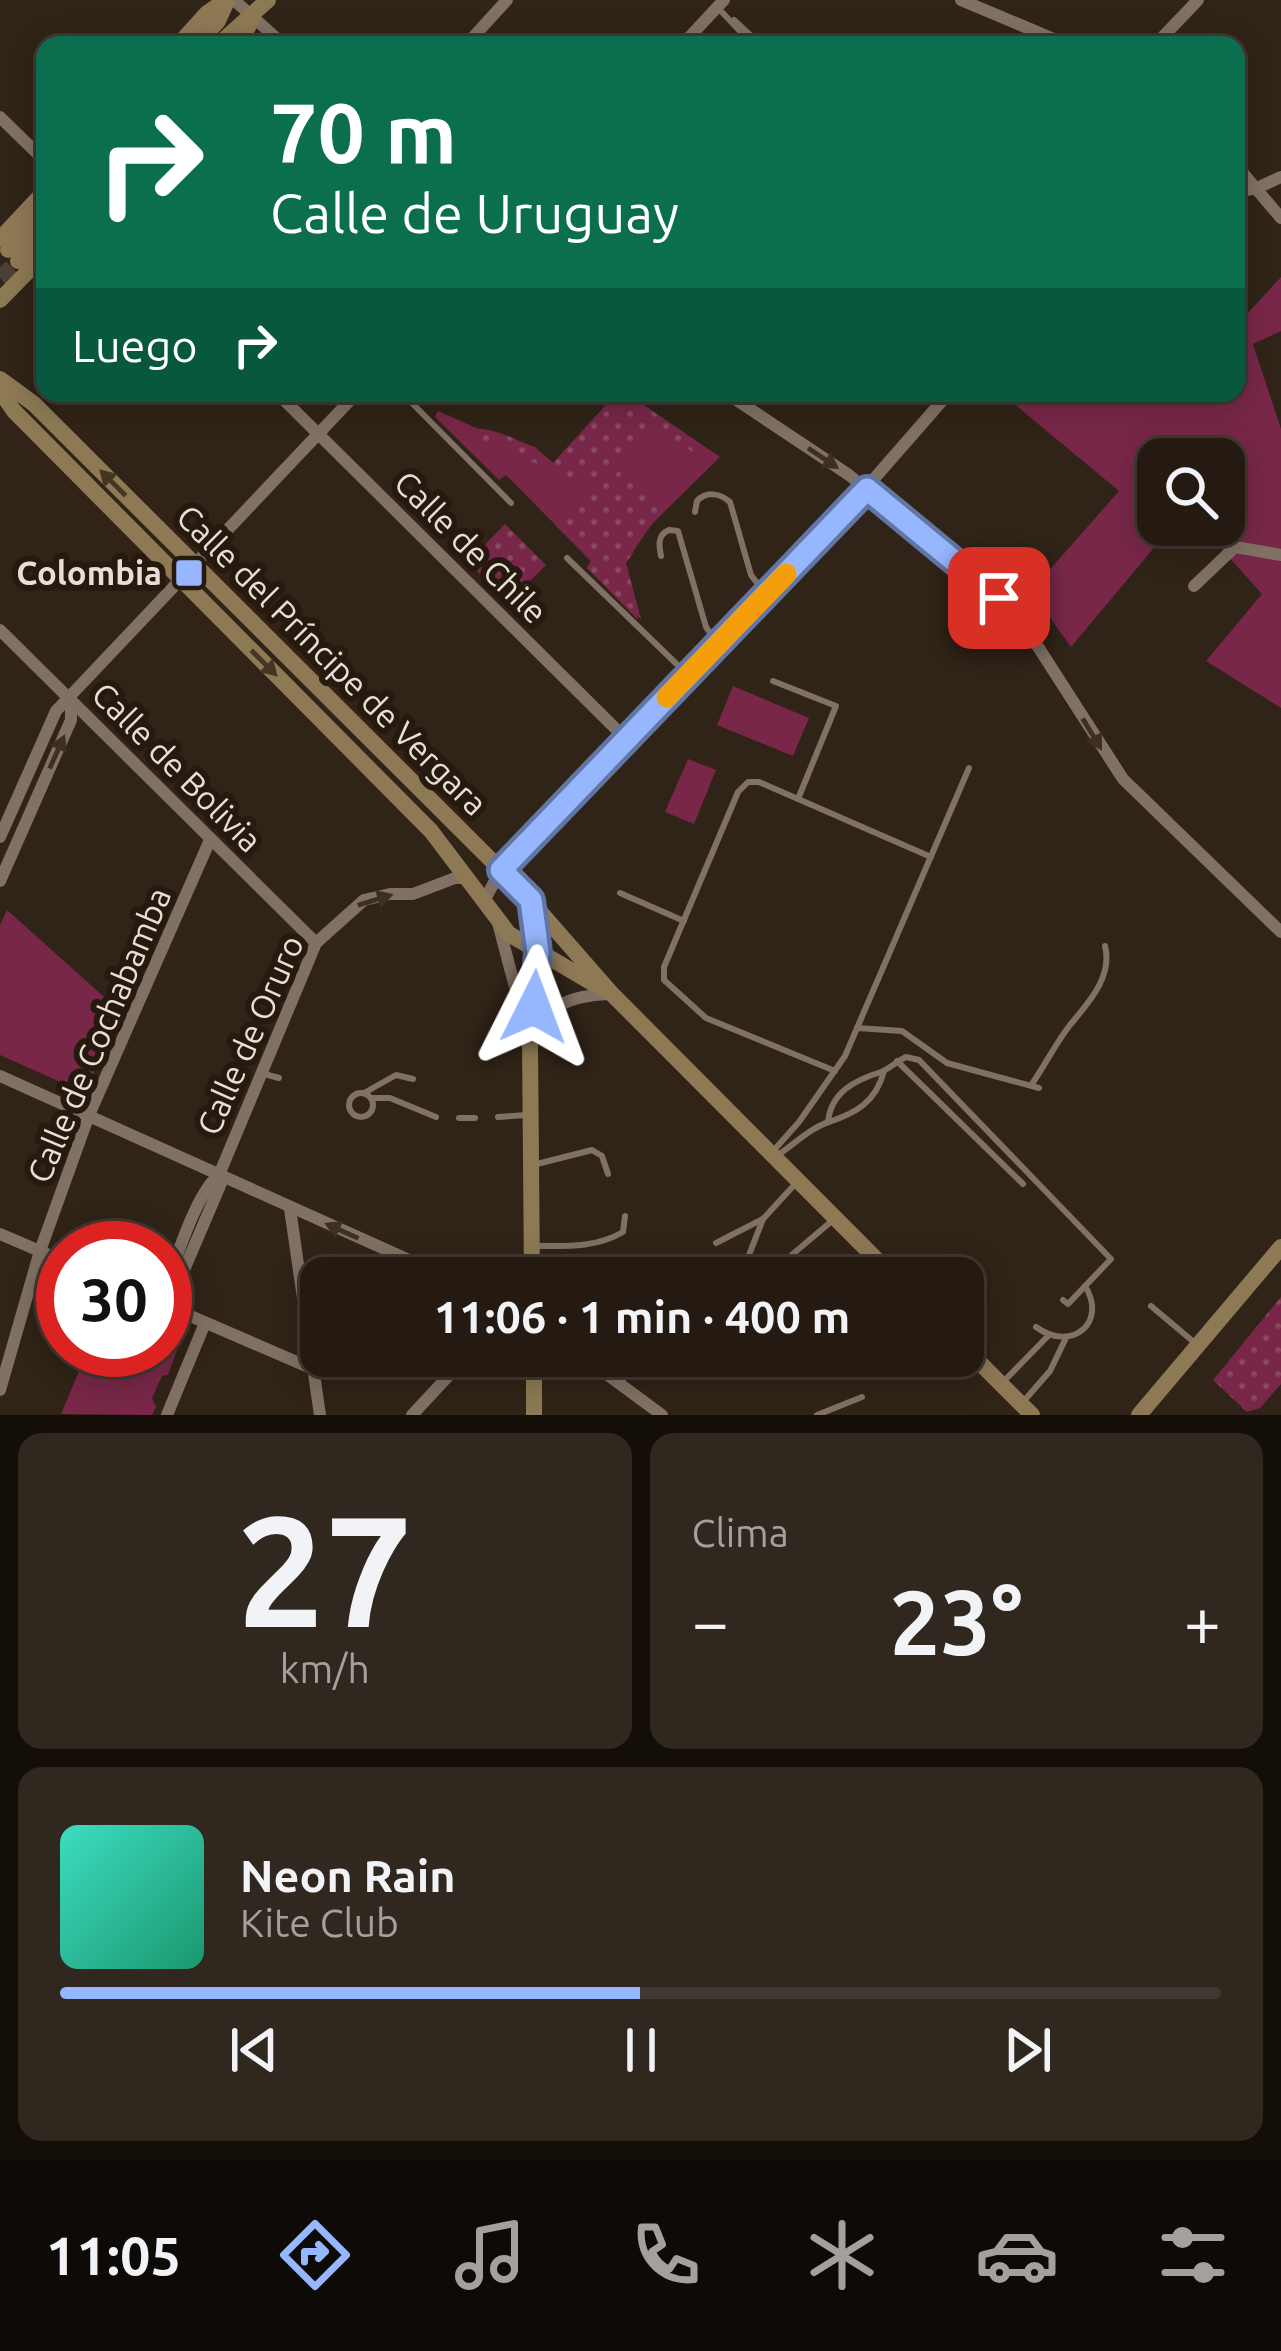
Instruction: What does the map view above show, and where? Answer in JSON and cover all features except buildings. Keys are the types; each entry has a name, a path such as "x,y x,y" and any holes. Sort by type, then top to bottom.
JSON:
{"main road":[{"path":"186,36 207,13 229,0"},
{"path":"204,36 229,0"},
{"path":"229,36 268,0"},
{"path":"243,36 253,17"},
{"path":"9,250 36,205"},
{"path":"9,250 36,220"},
{"path":"9,250 36,236"},
{"path":"0,300 36,263"},
{"name":"Calle del Príncipe de Vergara","path":"0,379 34,404 531,900 612,994 874,1257"},
{"name":"Calle del Príncipe de Vergara","path":"0,391 14,411 417,817 470,878 498,923 612,994"},
{"path":"530,1042 532,1257"},
{"path":"1139,1415 1281,1247"},
{"path":"984,1367 1026,1410"},
{"path":"534,1377 534,1415"}],"street":[{"path":"229,0 274,36"},
{"path":"474,36 507,0"},
{"path":"961,0 1036,36"},
{"path":"1164,36 1198,0"},
{"path":"691,36 721,4"},
{"path":"0,117 36,152"},
{"path":"1245,175 1281,218"},
{"path":"1245,190 1281,177"},
{"name":"Calle de Chile","path":"286,402 626,740"},
{"path":"0,837 56,711 349,402"},
{"path":"739,402 867,489 1014,614 1123,779 1281,932"},
{"path":"485,899 501,870 867,489 942,402"},
{"path":"1194,586 1235,547 1281,556"},
{"name":"Calle de Bolivia","path":"0,630 316,943"},
{"path":"0,881 71,720 71,699"},
{"path":"12,811 26,822"},
{"name":"Calle de Cochabamba","path":"51,1221 89,1115 210,840"},
{"name":"Calle de Oruro","path":"192,1223 212,1179 219,1175 316,943 364,900 390,893 412,894 455,878 470,878"},
{"path":"530,1042 538,952 531,900"},
{"path":"498,923 530,1042"},
{"path":"530,1042 557,1004 577,996 612,994"},
{"path":"0,1076 401,1257"},
{"name":"Calle de Oruro","path":"192,1251 222,1181 219,1175"},
{"path":"290,1209 300,1279"},
{"path":"0,1234 36,1249"},
{"name":"Calle de Cochabamba","path":"0,1390 36,1265"},
{"path":"192,1317 300,1364"},
{"path":"167,1415 206,1323"},
{"path":"314,1377 320,1415"},
{"path":"412,1415 447,1377"},
{"path":"611,1377 662,1415"}],"lane":[{"path":"721,4 748,36"},
{"path":"410,402 512,503"},
{"path":"729,415 731,402"},
{"path":"695,512 697,501 706,495 730,502 751,574 766,595"},
{"path":"661,556 663,534 679,531 706,627 718,644"},
{"path":"567,558 688,675"},
{"path":"773,681 836,706 798,799"},
{"path":"773,1155 835,1071 857,1028 969,768"},
{"path":"835,1071 706,1018 664,980 662,973 738,792 748,782 759,782 931,857"},
{"path":"620,893 684,921"},
{"path":"857,1028 902,1031 947,1063 1035,1086 1105,972 1105,946"},
{"path":"828,1122 830,1106 854,1081 884,1071 897,1060 919,1060 1111,1259 1068,1304 1063,1300"},
{"path":"897,1060 1023,1184"},
{"path":"773,1155 828,1122 843,1121 871,1099 884,1071"},
{"path":"261,1072 279,1078"},
{"path":"368,1095 395,1076 413,1079"},
{"path":"351,1098 351,1112 364,1117 374,1107 368,1095"},
{"path":"340,1096 389,1099 436,1117"},
{"path":"498,1117 530,1114"},
{"path":"459,1118 475,1118"},
{"path":"531,1166 592,1150 602,1156 608,1174"},
{"path":"748,1257 763,1219 798,1180"},
{"path":"546,1257 611,1239 623,1232 625,1216"},
{"path":"790,1257 836,1218"},
{"path":"716,1243 763,1219"},
{"path":"1026,1410 1065,1340 1079,1332 1092,1312 1085,1286"},
{"path":"1151,1306 1198,1345"},
{"path":"1036,1327 1065,1340"},
{"path":"1001,1384 1048,1336"},
{"path":"817,1415 862,1397"}],"shaded area":[{"path":"1281,277 1281,331 1253,344 1281,429 1281,708 1206,661 1262,594 1219,546 1245,546 1245,438 1137,438 1137,546 1155,546 1071,647 1031,591 1119,491 1012,402 1245,402 1245,316"},
{"path":"609,402 639,402 720,457 649,527 626,563 638,620 587,568 591,561 506,475 499,480 435,417 438,411 535,447 553,463"},
{"path":"609,402 639,402 699,443 693,452 663,432 652,431 588,483 466,429 510,437 553,463"},
{"path":"626,465 666,505 637,545 588,498"},
{"path":"583,503 633,553 626,563 641,619 587,568 591,561 555,525"},
{"path":"505,524 546,565 508,603 468,562"},
{"path":"733,686 809,718 793,756 717,725"},
{"path":"688,759 716,770 694,824 665,812"},
{"path":"7,910 121,1012 85,1093 0,1055 0,925"},
{"path":"1281,1297 1281,1384 1260,1408 1247,1412 1213,1380"},
{"path":"77,1377 162,1377 152,1398 156,1407 152,1415 61,1414"}],"tunnel":[{"path":"0,278 18,261"}],"slow traffic":[{"path":"667,697 786,574"}],"place":[{"name":"Colombia","path":"189,573"}],"route":[{"path":"534,1007 538,952 531,900 501,870 867,489 999,598"}]}
